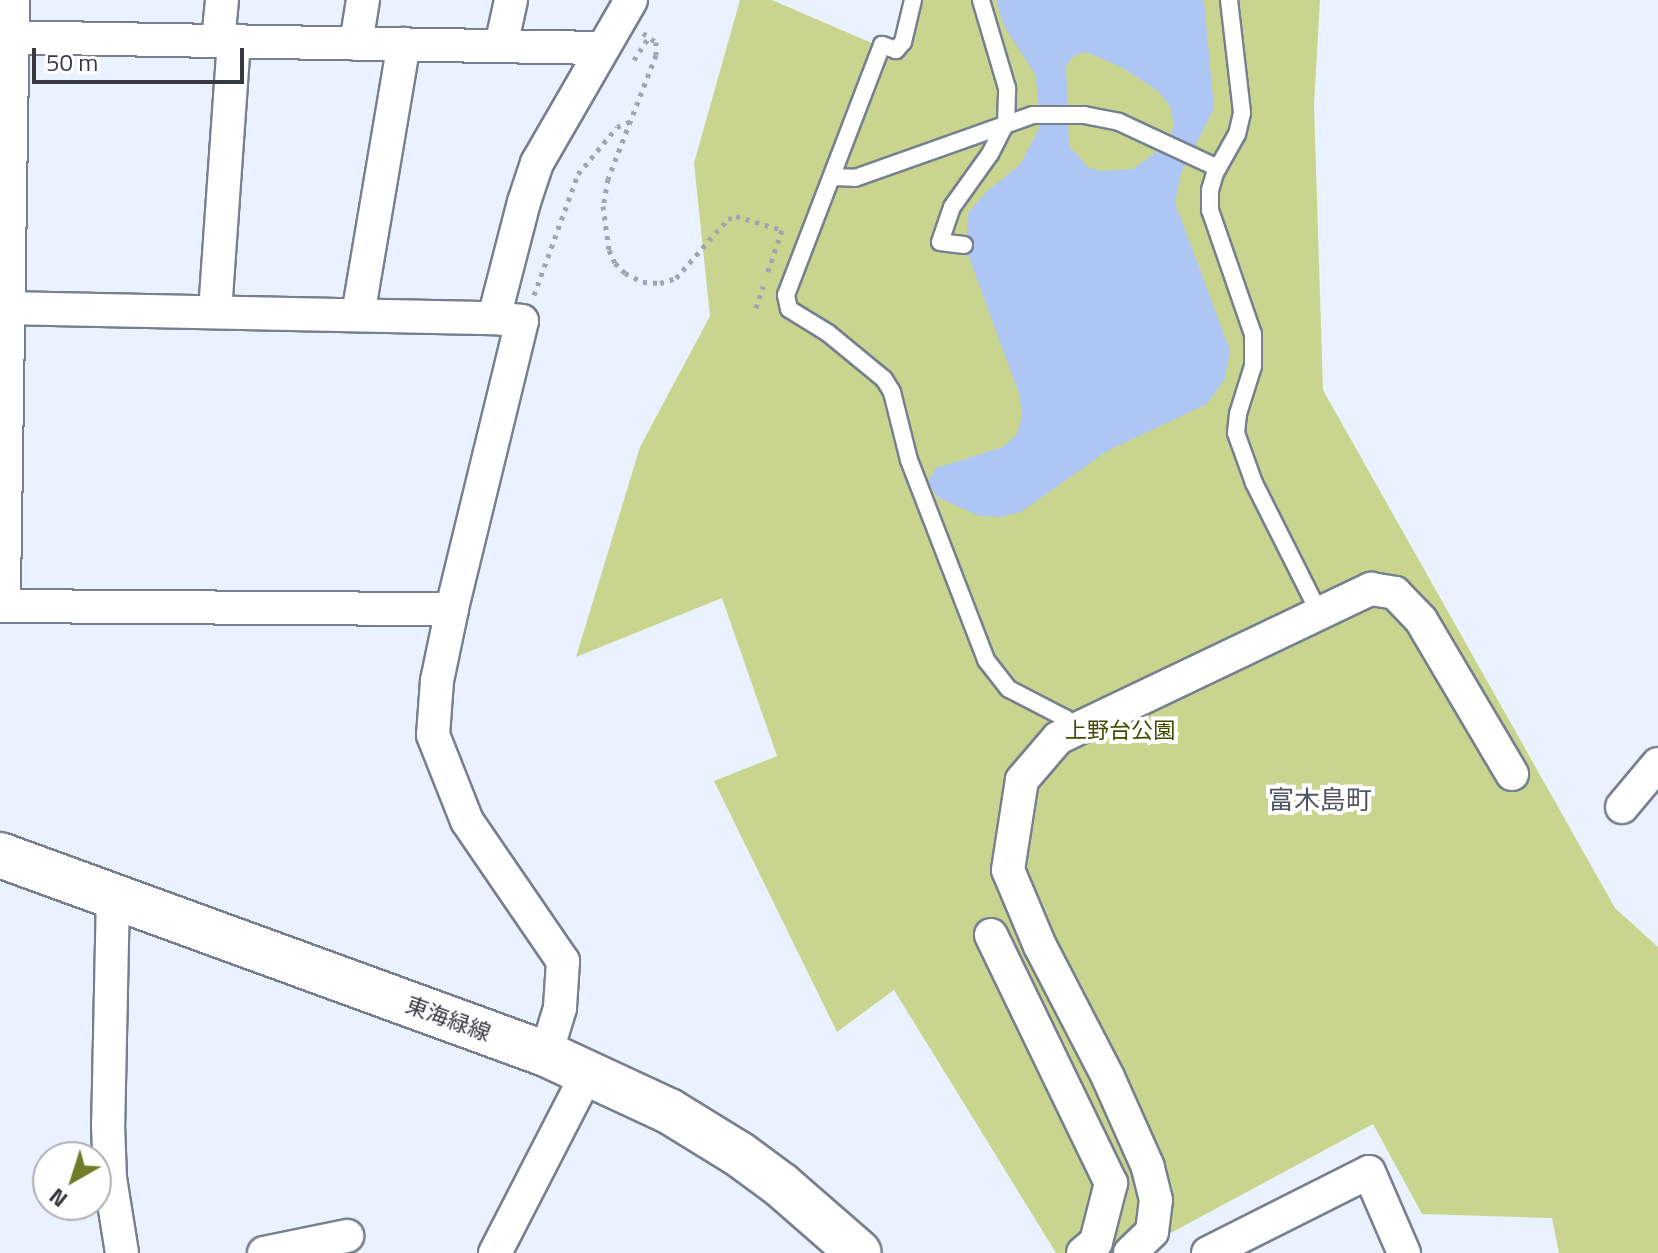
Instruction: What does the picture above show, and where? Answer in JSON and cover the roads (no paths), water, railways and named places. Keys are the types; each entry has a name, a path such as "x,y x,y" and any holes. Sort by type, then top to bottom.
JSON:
{"main road":[{"name":"東海緑線","path":"0,855 546,1054 669,1111 739,1154 816,1214 859,1253"}],"street":[{"path":"215,312 226,41 222,0"},
{"path":"356,44 363,0"},
{"path":"501,46 511,0"},
{"path":"546,1054 560,1008 563,961 467,821 433,735 437,681 508,319 524,202 537,163 626,8"},
{"path":"0,591 6,25 226,41 602,48"},
{"path":"358,315 404,44"},
{"path":"3,330 215,312 508,319"},
{"path":"1130,1253 1152,1232 1156,1200 1148,1167 1108,1077 1040,946 1008,870 1022,780 1058,738 1371,589 1395,593 1436,641 1512,774"},
{"path":"0,606 452,609"},
{"path":"1622,807 1658,764"},
{"path":"113,894 108,1124 110,1178 122,1253"},
{"path":"991,935 1111,1183 1096,1242 1083,1253"},
{"path":"495,1253 587,1074"},
{"path":"1208,1253 1369,1172 1404,1253"},
{"path":"264,1253 347,1236"}],"lane":[{"path":"913,0 903,42 896,50 882,45 786,295 789,309 828,333 884,379 898,408 909,460 986,660 1009,689 1065,718 1075,730"},
{"path":"964,245 940,242 952,207 990,154 1006,123 1007,88 981,0"},
{"path":"1229,0 1242,113 1237,134 1214,165 1210,210 1215,234 1253,334 1253,366 1238,414 1236,433 1254,483 1319,612"},
{"path":"832,177 855,178 1033,115 1107,118 1147,132 1214,165"}],"water":[{"path":"996,0 1204,0 1214,109 1181,173 1175,203 1230,350 1225,379 1207,404 1107,451 1021,512 1001,517 979,516 937,497 928,481 936,468 1003,447 1017,434 1022,415 1019,394 966,249 968,213 987,191 1020,165 1039,128 1036,76 1004,26","holes":["1086,52 1121,67 1158,91 1170,106 1174,124 1171,135 1156,152 1133,169 1102,171 1089,168 1069,146 1066,66 1074,56"]}],"district":[{"name":"富木島町","path":"1320,800"}],"park label":[{"name":"上野台公園","path":"1120,731"}]}
